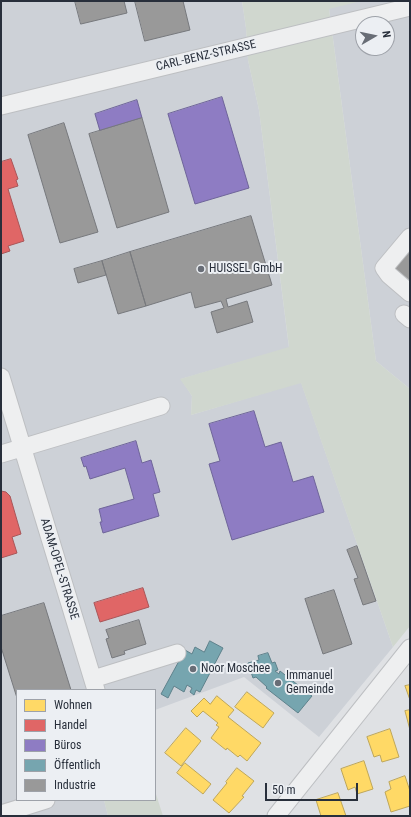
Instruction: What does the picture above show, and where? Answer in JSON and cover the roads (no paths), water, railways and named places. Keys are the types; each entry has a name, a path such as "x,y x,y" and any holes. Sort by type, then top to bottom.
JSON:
{"street":[{"name":"CARL-BENZ-STRASSE","path":"1,106 410,7"},
{"path":"410,236 384,268 388,276 410,293"},
{"name":"ADAM-OPEL-STRASSE","path":"1,377 94,684"},
{"path":"1,454 161,406"},
{"path":"276,816 410,648"},
{"path":"94,684 177,654"},
{"path":"1,814 43,801"}],"place":[{"name":"HUISSEL GmbH","path":"201,269"},
{"name":"Noor Moschee","path":"193,669"},
{"name":"Immanuel Gemeinde","path":"278,683"}]}
